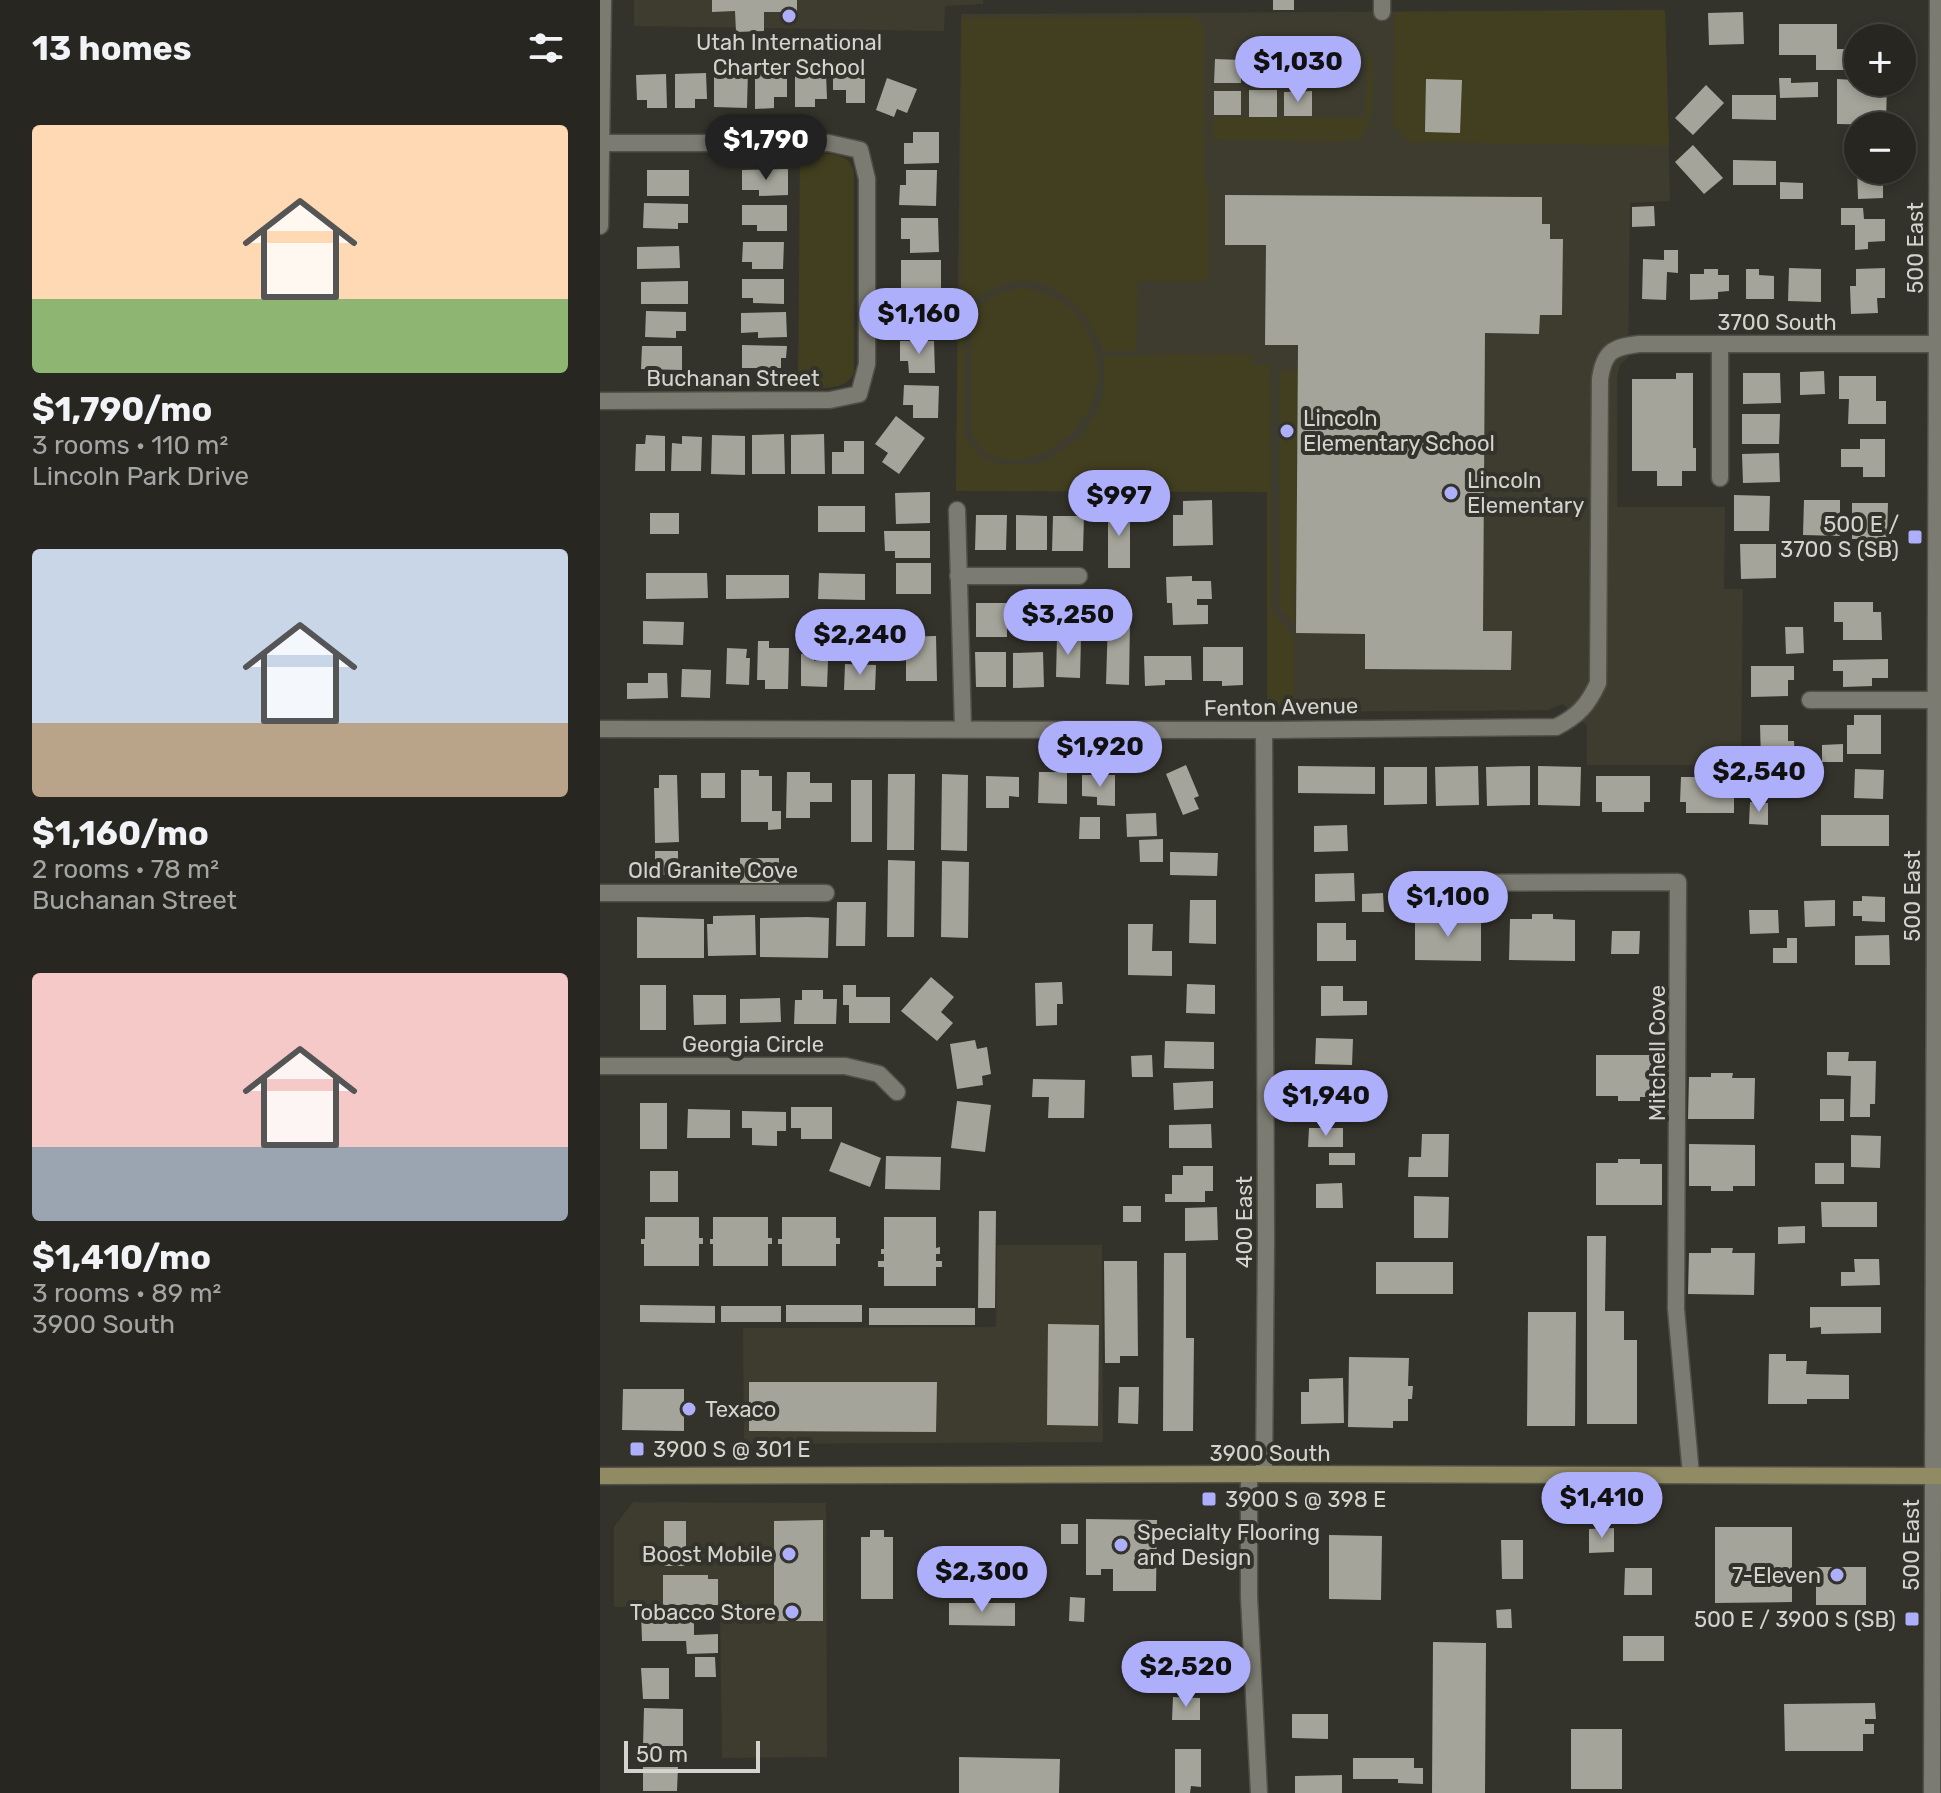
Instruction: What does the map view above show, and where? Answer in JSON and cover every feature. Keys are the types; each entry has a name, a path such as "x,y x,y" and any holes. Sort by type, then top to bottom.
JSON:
{"main road":[{"name":"3900 South","path":"600,1476 1937,1476"}],"street":[{"path":"600,226 603,0"},
{"name":"500 East","path":"1932,1793 1937,1476 1935,700 1939,419 1936,344 1938,0"},
{"name":"Buchanan Street","path":"600,401 830,400 859,394 867,364 867,179 860,150 829,143 601,143"},
{"name":"3700 South","path":"1617,347 1639,344 1936,344"},
{"path":"1720,344 1720,478"},
{"name":"Fenton Avenue","path":"600,729 1539,729 1564,723 1587,706 1598,683 1600,379 1602,365 1617,347"},
{"path":"957,510 963,728"},
{"path":"958,576 1079,576"},
{"path":"1810,700 1935,700"},
{"name":"400 East","path":"1259,1793 1249,1596 1266,1239 1264,730"},
{"name":"Mitchell Cove","path":"1427,883 1678,882 1676,1309 1691,1475"},
{"name":"Old Granite Cove","path":"600,893 826,893"},
{"name":"Georgia Circle","path":"600,1066 845,1066 879,1074 897,1092"}],"shaded area":[{"name":"Utah International Charter School","path":"634,0 983,0 983,4 945,6 944,31 634,26"},
{"name":"Lincoln Elementary School","path":"1665,10 1670,201 1630,203 1628,358 1620,365 1617,377 1617,507 1725,507 1724,589 1743,589 1741,765 1587,765 1587,726 1563,704 1548,710 1267,712 1267,491 956,491 961,14"},
{"path":"1665,10 1669,146 1410,142 1393,122 1395,12"},
{"path":"1197,17 1204,27 1204,184 1209,185 1209,281 1138,281 1136,351 1103,351 1097,335 1077,307 1050,287 1034,282 1018,281 994,288 974,302 964,318 961,300 962,18"},
{"path":"1368,53 1372,55 1372,114 1363,134 1355,141 1214,140 1213,117 1365,118"},
{"path":"800,155 840,156 851,164 854,172 854,373 844,384 830,388 798,388"},
{"path":"1021,288 1053,297 1079,319 1096,354 1097,386 1086,416 1065,439 1040,454 1013,460 990,454 972,434 971,324 983,304 1005,292"},
{"path":"958,315 964,326 965,437 981,457 999,465 1034,464 1050,459 1081,436 1103,397 1104,356 1252,354 1253,365 1270,365 1272,611 1294,637 1294,705 1267,705 1267,492 956,491"},
{"path":"1279,371 1298,371 1295,625 1280,609"},
{"path":"997,1245 1102,1245 1103,1442 744,1444 743,1328 996,1327"},
{"path":"633,1502 826,1503 827,1757 722,1758 720,1606 614,1607 614,1527"}],"building":[{"path":"712,0 797,0 797,12 764,12 764,31 736,32 735,11 712,12"},
{"path":"1273,0 1294,0 1294,10 1273,10"},
{"path":"1743,12 1744,44 1709,45 1708,13"},
{"path":"1779,24 1837,24 1837,49 1844,49 1844,70 1816,70 1816,55 1779,55"},
{"path":"1311,55 1311,78 1286,79 1285,56"},
{"path":"1215,59 1241,60 1241,83 1214,83"},
{"path":"1250,59 1276,60 1276,84 1250,83"},
{"path":"714,68 748,69 747,108 714,107"},
{"path":"755,68 787,68 787,97 774,97 774,108 755,109"},
{"path":"833,69 865,69 865,103 846,103 846,90 833,90"},
{"path":"706,73 707,99 695,99 695,108 675,108 675,74"},
{"path":"795,73 826,73 827,99 815,99 815,107 795,107"},
{"path":"666,74 667,108 647,108 647,100 637,100 636,75"},
{"path":"887,78 917,89 907,113 897,109 894,117 876,110"},
{"path":"1779,78 1791,78 1791,83 1818,82 1818,97 1780,98"},
{"path":"1426,79 1462,80 1460,133 1425,132"},
{"path":"1837,79 1844,79 1844,96 1887,96 1886,112 1844,112 1844,124 1837,124"},
{"path":"1706,85 1724,103 1693,135 1675,118"},
{"path":"1249,90 1277,90 1277,117 1249,117"},
{"path":"1214,91 1241,91 1241,115 1214,115"},
{"path":"1312,91 1312,116 1284,116 1284,92"},
{"path":"1732,95 1776,95 1776,120 1732,119"},
{"path":"913,132 939,132 939,163 904,164 904,143 913,143"},
{"path":"1693,145 1723,178 1704,194 1675,162"},
{"path":"1733,160 1776,161 1776,185 1733,185"},
{"path":"788,169 788,195 759,196 759,190 742,190 742,170"},
{"path":"647,170 689,170 689,196 647,196"},
{"path":"906,170 937,170 936,206 899,205 900,185 906,185"},
{"path":"1780,182 1803,183 1803,199 1780,199"},
{"path":"1857,184 1883,184 1883,198 1858,199"},
{"name":"Lincoln Elementary","path":"1225,195 1542,197 1542,224 1550,224 1550,239 1563,239 1562,315 1540,315 1539,334 1485,333 1483,631 1512,631 1511,670 1365,669 1365,634 1296,633 1298,345 1265,345 1266,245 1225,245"},
{"path":"644,203 688,204 688,223 678,223 678,229 643,228"},
{"path":"742,205 787,205 787,231 757,231 757,225 742,225"},
{"path":"1654,206 1655,226 1632,227 1632,207"},
{"path":"1841,208 1863,208 1864,219 1885,219 1885,241 1868,242 1868,249 1855,250 1855,225 1841,225"},
{"path":"901,218 938,218 939,252 910,253 910,239 901,239"},
{"path":"743,242 784,242 783,269 752,269 752,262 742,262"},
{"path":"679,246 680,268 637,269 637,247"},
{"path":"1664,250 1678,250 1678,273 1667,272 1666,300 1642,299 1643,259 1664,260"},
{"path":"901,260 941,260 941,294 901,294"},
{"path":"1789,268 1821,269 1821,302 1788,301"},
{"path":"1885,268 1885,298 1877,298 1878,313 1851,314 1850,286 1856,286 1856,269"},
{"path":"1704,269 1718,269 1718,275 1729,275 1729,291 1718,292 1718,299 1690,300 1690,274 1704,274"},
{"path":"1746,269 1759,269 1759,275 1774,276 1774,299 1746,299"},
{"path":"742,279 784,279 784,304 753,303 753,298 742,298"},
{"path":"688,281 688,304 641,304 641,282"},
{"path":"901,300 939,301 939,335 901,334"},
{"path":"646,311 686,312 686,331 676,331 676,338 645,337"},
{"path":"786,312 787,337 758,338 758,332 741,333 741,313"},
{"path":"900,341 934,341 935,373 909,373 908,361 900,361"},
{"path":"742,345 787,346 786,358 781,358 781,368 742,368"},
{"path":"642,346 682,346 682,370 641,369"},
{"path":"1824,371 1825,394 1800,395 1800,372"},
{"path":"1676,373 1693,373 1696,471 1682,471 1682,486 1657,486 1657,471 1632,471 1632,379 1676,379"},
{"path":"1743,373 1780,373 1781,403 1743,404"},
{"path":"1839,376 1876,376 1876,401 1886,401 1886,424 1848,424 1849,399 1839,399"},
{"path":"904,385 939,386 938,418 913,418 913,405 903,405"},
{"path":"1742,414 1780,414 1779,444 1742,444"},
{"path":"896,416 925,438 899,474 882,462 888,453 875,444"},
{"path":"784,434 785,474 752,474 752,435"},
{"path":"824,434 825,474 791,474 791,435"},
{"path":"646,435 665,436 665,471 635,471 636,444 645,444"},
{"path":"712,435 745,436 745,475 711,474"},
{"path":"682,436 702,437 701,471 671,471 672,443 682,444"},
{"path":"1860,439 1885,439 1885,477 1863,477 1863,467 1841,467 1841,449 1860,449"},
{"path":"844,441 864,441 864,474 832,474 832,452 844,452"},
{"path":"1779,453 1780,482 1743,483 1742,454"},
{"path":"930,492 930,523 896,524 895,493"},
{"path":"1734,495 1770,496 1769,531 1734,531"},
{"path":"1212,500 1213,545 1173,546 1173,515 1183,515 1183,501"},
{"path":"1804,500 1840,500 1840,536 1803,535"},
{"path":"1852,503 1888,503 1887,539 1852,539"},
{"path":"818,506 865,506 865,532 818,532"},
{"path":"1108,508 1130,508 1130,568 1108,568"},
{"path":"650,513 679,513 679,534 650,534"},
{"path":"976,515 1007,515 1006,550 975,550"},
{"path":"1016,515 1047,516 1047,550 1016,550"},
{"path":"1053,516 1084,516 1083,551 1052,551"},
{"path":"884,531 930,531 930,558 895,558 895,551 885,551"},
{"path":"1740,544 1776,544 1776,578 1741,579"},
{"path":"896,563 931,563 931,594 896,594"},
{"path":"646,573 707,573 708,598 646,599"},
{"path":"819,573 865,574 865,600 818,599"},
{"path":"726,575 789,575 789,598 726,599"},
{"path":"1192,576 1192,581 1211,581 1212,599 1197,599 1197,605 1208,605 1208,624 1173,625 1172,603 1167,603 1166,577"},
{"path":"1014,601 1045,602 1044,637 1013,636"},
{"path":"1834,602 1873,602 1873,612 1881,612 1882,640 1843,640 1843,622 1834,622"},
{"path":"976,603 1007,603 1007,637 976,637"},
{"path":"837,617 837,642 811,642 811,618"},
{"path":"1108,619 1130,620 1129,685 1106,684"},
{"path":"643,621 684,622 683,645 643,644"},
{"path":"1785,627 1803,627 1804,653 1786,654"},
{"path":"936,636 937,681 906,681 906,652 897,652 897,637"},
{"path":"1057,636 1081,637 1080,678 1056,677"},
{"path":"758,641 769,641 769,648 789,648 788,689 765,689 765,680 757,680"},
{"path":"1203,647 1243,647 1243,685 1222,686 1222,681 1203,681"},
{"path":"727,648 747,649 746,658 750,658 749,685 726,684"},
{"path":"975,652 1006,652 1006,687 976,687"},
{"path":"1043,652 1044,687 1013,688 1013,653"},
{"path":"801,654 814,655 814,661 828,661 827,687 801,686"},
{"path":"1144,656 1191,656 1192,680 1165,680 1165,685 1145,686"},
{"path":"1888,659 1888,678 1872,678 1872,686 1843,687 1843,671 1833,671 1833,660"},
{"path":"845,664 876,665 875,690 844,690"},
{"path":"1751,666 1794,666 1794,680 1788,680 1788,696 1751,697"},
{"path":"682,669 711,670 710,698 681,697"},
{"path":"648,673 667,673 668,698 627,699 627,683 648,683"},
{"path":"1854,715 1881,715 1881,754 1847,754 1847,725 1854,725"},
{"path":"1760,725 1788,725 1788,741 1794,741 1795,760 1761,760"},
{"path":"1843,744 1843,762 1822,762 1822,745"},
{"path":"1186,765 1199,796 1194,798 1199,809 1183,815 1166,774"},
{"path":"1298,766 1375,767 1375,794 1298,793"},
{"path":"1478,766 1479,805 1436,806 1435,767"},
{"path":"1530,766 1530,805 1487,806 1486,767"},
{"path":"1538,766 1581,767 1580,806 1538,805"},
{"path":"1384,767 1427,767 1427,804 1384,805"},
{"path":"1855,769 1884,770 1883,799 1854,798"},
{"path":"741,770 759,770 759,776 772,776 772,811 781,811 781,829 768,830 768,822 741,822"},
{"path":"787,772 810,772 810,783 832,783 832,802 810,802 810,818 786,818"},
{"path":"1039,772 1067,772 1067,804 1038,803"},
{"path":"701,773 725,773 725,798 701,798"},
{"path":"888,774 915,774 914,850 887,850"},
{"path":"942,774 968,775 967,851 941,850"},
{"path":"659,775 677,775 679,842 655,843 654,788 659,788"},
{"path":"1082,775 1115,775 1115,806 1097,805 1097,797 1082,796"},
{"path":"986,776 1019,777 1019,797 1009,796 1009,808 986,808"},
{"path":"1596,776 1650,776 1650,802 1644,802 1644,812 1602,812 1602,802 1596,802"},
{"path":"1681,777 1734,777 1734,813 1686,813 1686,802 1680,802"},
{"path":"851,780 872,780 872,842 851,842"},
{"path":"1750,802 1768,803 1768,825 1749,824"},
{"path":"1156,813 1157,836 1127,837 1126,814"},
{"path":"1821,815 1889,815 1889,846 1821,846"},
{"path":"1080,817 1100,817 1100,839 1079,839"},
{"path":"1347,825 1348,851 1314,852 1314,826"},
{"path":"1163,839 1163,862 1140,862 1139,840"},
{"path":"655,851 678,851 678,864 685,864 685,875 655,875"},
{"path":"1170,852 1218,853 1217,876 1170,875"},
{"path":"740,858 779,858 779,883 740,883"},
{"path":"888,860 915,861 914,937 887,937"},
{"path":"942,861 969,862 968,938 941,937"},
{"path":"1354,873 1355,901 1315,902 1315,874"},
{"path":"1383,893 1384,912 1362,912 1362,894"},
{"path":"1862,896 1885,897 1885,922 1862,921 1862,916 1853,916 1853,901 1862,901"},
{"path":"1190,900 1216,900 1216,944 1189,943"},
{"path":"1835,900 1835,926 1805,927 1804,901"},
{"path":"837,902 866,902 865,946 836,946"},
{"path":"1749,910 1778,910 1779,933 1750,934"},
{"path":"1437,914 1459,914 1459,919 1481,920 1481,961 1415,960 1415,919 1437,919"},
{"path":"1532,914 1553,914 1553,919 1575,920 1575,961 1509,960 1510,919 1532,919"},
{"path":"755,915 756,955 708,956 707,924 713,924 713,916"},
{"path":"637,917 704,919 704,958 637,958"},
{"path":"760,918 829,918 828,958 760,957"},
{"path":"1317,923 1346,923 1346,940 1356,940 1356,961 1317,961"},
{"path":"1128,924 1153,924 1152,951 1172,951 1172,976 1128,975"},
{"path":"1612,931 1640,931 1639,954 1611,954"},
{"path":"1889,935 1890,965 1855,965 1855,936"},
{"path":"1787,938 1797,938 1797,963 1773,963 1773,948 1787,948"},
{"path":"931,977 954,997 941,1012 953,1023 937,1041 901,1011"},
{"path":"1062,982 1063,1004 1057,1004 1057,1025 1036,1026 1035,983"},
{"path":"1187,984 1215,985 1215,1014 1186,1013"},
{"path":"640,985 666,985 666,1030 640,1030"},
{"path":"843,985 856,985 856,997 890,997 890,1023 849,1023 849,1005 843,1005"},
{"path":"1321,986 1343,986 1343,1001 1367,1001 1367,1015 1321,1016"},
{"path":"802,990 823,990 823,999 837,999 836,1024 794,1024 795,1000 802,1000"},
{"path":"693,995 726,995 726,1024 694,1025"},
{"path":"780,998 781,1022 740,1023 740,999"},
{"path":"1316,1038 1353,1039 1352,1065 1315,1064"},
{"path":"975,1040 977,1049 987,1047 991,1074 982,1076 983,1085 957,1089 950,1044"},
{"path":"1165,1041 1214,1042 1214,1069 1164,1068"},
{"path":"1827,1052 1849,1052 1848,1061 1876,1061 1875,1104 1870,1104 1870,1117 1850,1117 1851,1076 1827,1075"},
{"path":"1152,1055 1153,1077 1132,1077 1131,1056"},
{"path":"1596,1055 1662,1055 1662,1097 1618,1101 1618,1096 1596,1096"},
{"path":"1711,1073 1733,1073 1732,1078 1755,1078 1754,1119 1688,1119 1689,1077 1711,1077"},
{"path":"1315,1078 1341,1078 1340,1094 1346,1095 1346,1104 1315,1103"},
{"path":"1033,1079 1085,1080 1084,1118 1048,1118 1049,1097 1032,1097"},
{"path":"1213,1081 1213,1108 1174,1110 1173,1083"},
{"path":"1820,1099 1844,1099 1844,1121 1820,1121"},
{"path":"957,1101 991,1105 985,1152 951,1148"},
{"path":"640,1103 667,1103 667,1149 640,1149"},
{"path":"791,1107 832,1107 832,1139 801,1139 801,1128 791,1128"},
{"path":"688,1109 730,1110 730,1138 687,1138"},
{"path":"742,1111 786,1112 786,1131 777,1131 777,1146 752,1145 752,1128 742,1128"},
{"path":"1211,1124 1212,1148 1169,1148 1169,1125"},
{"path":"1309,1128 1343,1128 1343,1147 1308,1147"},
{"path":"1422,1134 1449,1134 1448,1177 1408,1177 1409,1157 1421,1157"},
{"path":"1851,1135 1881,1136 1880,1168 1851,1167"},
{"path":"841,1142 881,1158 870,1187 829,1171"},
{"path":"1689,1144 1755,1145 1755,1186 1733,1186 1733,1191 1711,1191 1711,1186 1689,1186"},
{"path":"1329,1153 1355,1153 1355,1165 1329,1165"},
{"path":"886,1156 941,1157 940,1190 885,1189"},
{"path":"1618,1159 1640,1159 1640,1164 1662,1164 1662,1205 1596,1205 1596,1163 1618,1163"},
{"path":"1815,1163 1844,1163 1844,1184 1815,1184"},
{"path":"1183,1166 1213,1166 1213,1191 1205,1191 1205,1202 1165,1202 1165,1194 1172,1194 1172,1175 1183,1175"},
{"path":"650,1171 678,1171 678,1202 650,1202"},
{"path":"1342,1183 1343,1208 1316,1208 1316,1184"},
{"path":"1414,1196 1449,1197 1448,1238 1414,1238"},
{"path":"1821,1202 1877,1202 1877,1227 1822,1227"},
{"path":"1123,1206 1141,1206 1141,1222 1123,1222"},
{"path":"1217,1207 1218,1240 1185,1241 1185,1208"},
{"path":"979,1211 996,1211 995,1308 978,1308"},
{"path":"645,1217 699,1217 699,1238 703,1238 703,1244 699,1244 699,1266 644,1266 644,1244 641,1244 641,1239 645,1239"},
{"path":"713,1217 768,1217 768,1238 772,1238 772,1244 768,1244 768,1266 713,1266 713,1244 710,1244 710,1239 713,1239"},
{"path":"782,1217 836,1217 836,1238 840,1238 840,1244 836,1244 836,1266 782,1266 782,1244 778,1244 778,1239 782,1239"},
{"path":"884,1217 936,1217 936,1248 940,1247 940,1254 936,1254 936,1261 942,1261 942,1267 936,1267 936,1286 884,1286 884,1267 878,1267 878,1261 884,1261 881,1249 884,1249"},
{"path":"1805,1226 1805,1243 1778,1244 1778,1227"},
{"path":"1587,1236 1606,1236 1605,1311 1624,1311 1624,1340 1637,1340 1637,1424 1587,1424"},
{"path":"1711,1248 1733,1248 1732,1253 1755,1253 1754,1295 1688,1294 1689,1253 1711,1253"},
{"path":"1164,1253 1186,1253 1186,1338 1194,1338 1193,1431 1163,1431"},
{"path":"1854,1259 1879,1259 1880,1285 1841,1286 1841,1272 1855,1272"},
{"path":"1104,1261 1137,1261 1138,1356 1120,1356 1120,1363 1105,1363"},
{"path":"1376,1262 1453,1262 1453,1294 1376,1294"},
{"path":"640,1305 715,1306 715,1323 640,1322"},
{"path":"786,1305 862,1305 862,1322 786,1322"},
{"path":"721,1306 781,1306 781,1322 721,1322"},
{"path":"1810,1307 1881,1307 1881,1333 1821,1334 1821,1327 1810,1328"},
{"path":"869,1308 975,1308 975,1325 869,1325"},
{"path":"1528,1312 1576,1312 1575,1426 1527,1426"},
{"path":"1048,1324 1099,1325 1098,1426 1047,1425"},
{"path":"1769,1354 1786,1354 1786,1361 1807,1361 1806,1374 1849,1375 1849,1399 1807,1399 1807,1404 1768,1404"},
{"path":"1349,1357 1409,1358 1408,1386 1413,1386 1412,1399 1408,1399 1408,1421 1393,1421 1393,1428 1348,1427"},
{"path":"1343,1378 1344,1423 1301,1424 1301,1392 1309,1392 1309,1379"},
{"path":"749,1382 937,1382 936,1432 749,1431"},
{"path":"1119,1387 1139,1387 1138,1424 1118,1423"},
{"path":"623,1389 684,1389 684,1431 622,1430"},
{"name":"Specialty Flooring and Design","path":"1086,1519 1157,1520 1156,1591 1113,1591 1113,1569 1101,1569 1101,1575 1086,1575"},
{"path":"823,1520 823,1621 774,1621 774,1521"},
{"path":"664,1521 686,1521 686,1566 664,1566"},
{"path":"1061,1524 1078,1524 1078,1544 1061,1544"},
{"path":"1715,1527 1792,1527 1792,1602 1715,1603"},
{"path":"1614,1528 1614,1552 1589,1553 1589,1529"},
{"path":"870,1530 884,1530 884,1537 893,1537 893,1599 861,1599 861,1537 870,1537"},
{"path":"1329,1535 1382,1536 1381,1600 1329,1599"},
{"path":"1501,1540 1523,1540 1523,1579 1502,1579"},
{"path":"1816,1567 1866,1567 1866,1605 1816,1605"},
{"path":"1625,1568 1652,1568 1652,1595 1624,1595"},
{"path":"663,1575 708,1575 708,1579 718,1579 718,1605 663,1605"},
{"path":"1070,1597 1085,1598 1084,1622 1069,1621"},
{"path":"949,1603 1015,1603 1015,1626 949,1625"},
{"path":"1511,1609 1512,1628 1497,1628 1496,1610"},
{"path":"694,1610 694,1635 718,1634 718,1653 687,1654 686,1641 642,1641 641,1611"},
{"path":"1623,1636 1664,1636 1664,1661 1623,1661"},
{"path":"1433,1642 1486,1643 1485,1793 1432,1793"},
{"path":"1196,1656 1196,1670 1165,1671 1165,1657"},
{"path":"695,1657 715,1657 716,1677 695,1677"},
{"path":"641,1668 669,1668 669,1699 643,1699"},
{"path":"1173,1697 1200,1698 1200,1720 1172,1720"},
{"path":"1875,1703 1876,1719 1865,1719 1865,1724 1874,1724 1874,1734 1863,1734 1863,1751 1785,1751 1784,1704"},
{"path":"644,1708 683,1709 683,1746 643,1746"},
{"path":"1292,1714 1328,1714 1328,1739 1292,1738"},
{"path":"1571,1729 1622,1729 1622,1789 1571,1789"},
{"path":"1175,1749 1201,1749 1201,1787 1191,1786 1190,1793 1175,1793"},
{"path":"959,1757 1060,1759 1059,1793 959,1793"},
{"path":"1353,1758 1414,1758 1414,1768 1423,1768 1423,1784 1398,1783 1398,1779 1353,1779"},
{"path":"643,1767 678,1767 677,1791 643,1791"},
{"path":"1342,1775 1342,1793 1295,1793 1295,1776"}],"place":[{"name":"Utah International Charter School","path":"789,16"},
{"name":"Lincoln Elementary School","path":"1287,431"},
{"name":"Lincoln Elementary","path":"1451,493"},
{"name":"500 E / 3700 S (SB)","path":"1915,537"},
{"name":"Texaco","path":"689,1409"},
{"name":"3900 S @ 301 E","path":"637,1449"},
{"name":"3900 S @ 398 E","path":"1209,1499"},
{"name":"Specialty Flooring and Design","path":"1121,1545"},
{"name":"Boost Mobile","path":"789,1554"},
{"name":"7-Eleven","path":"1837,1575"},
{"name":"Tobacco Store","path":"792,1612"},
{"name":"500 E / 3900 S (SB)","path":"1912,1619"}]}
